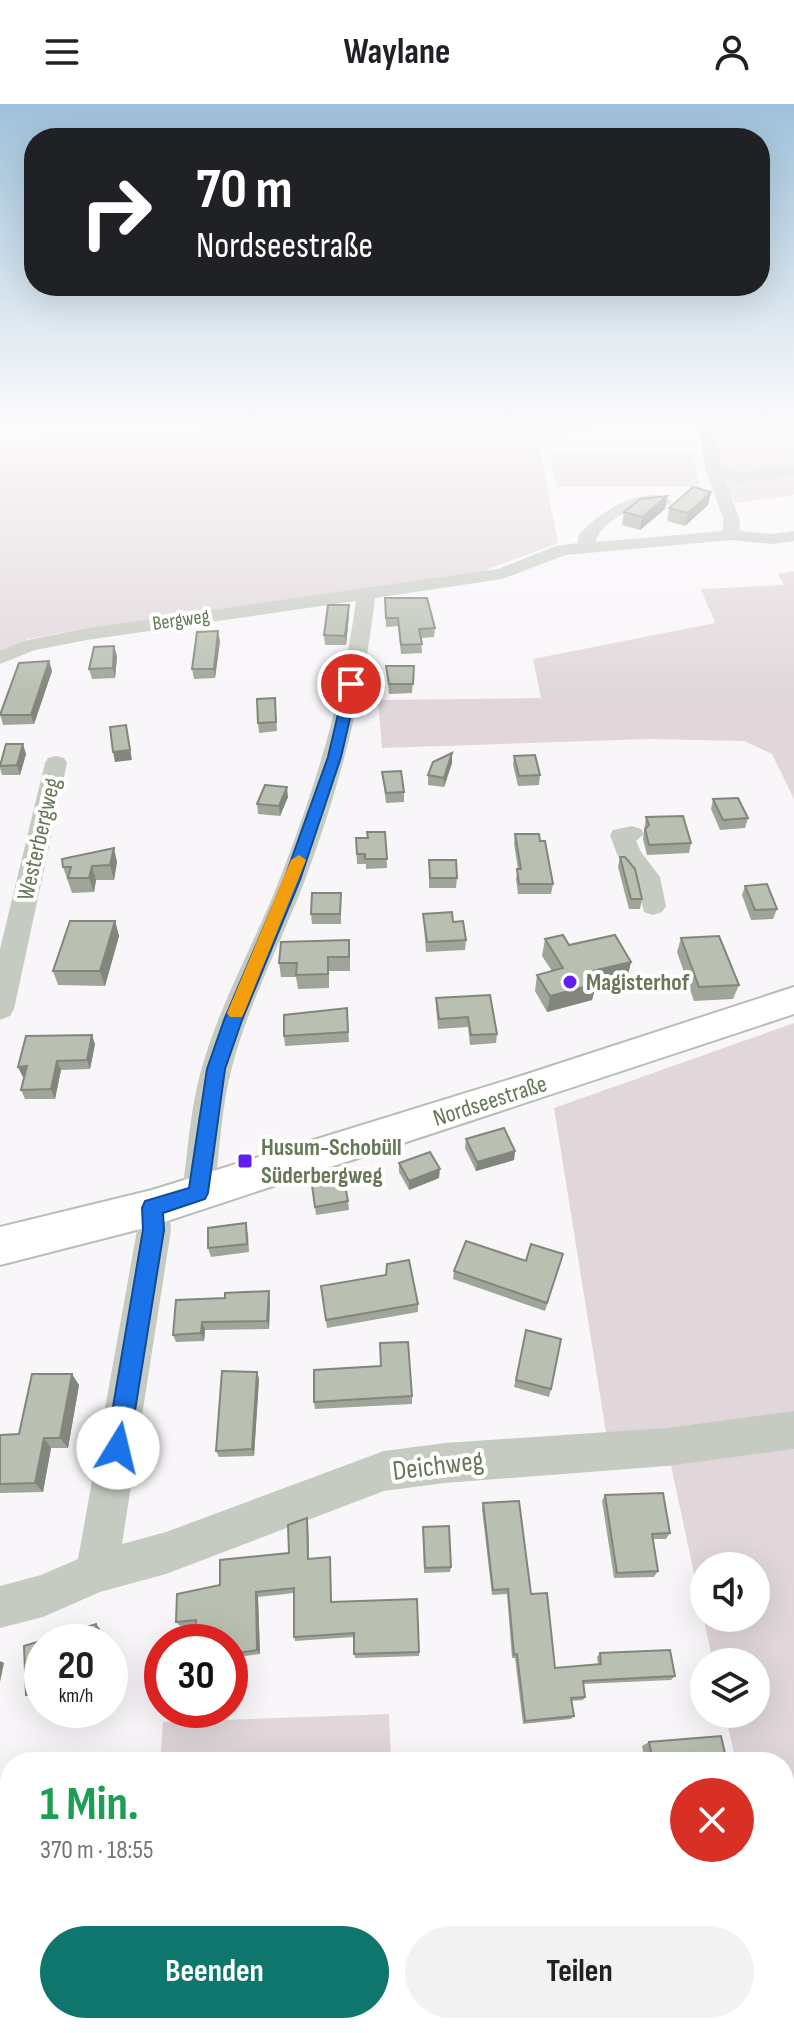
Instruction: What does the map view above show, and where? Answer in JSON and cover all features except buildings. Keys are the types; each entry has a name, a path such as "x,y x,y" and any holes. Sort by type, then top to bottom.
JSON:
{"main road":[{"name":"Nordseestraße","path":"0,1246 152,1208 545,1084 794,1000"}],"street":[{"path":"587,548 587,536 610,516"},
{"path":"730,516 732,535"},
{"name":"Bergweg","path":"0,658 30,645 87,634 502,574 562,550 732,535 771,539 794,536"},
{"path":"198,1193 216,1069 233,1020 292,880 335,757 361,642 366,593"},
{"name":"Westerbergweg","path":"0,1009 56,763"},
{"path":"632,834 622,835 629,854 647,877 653,906"},
{"path":"97,1572 154,1230 152,1208"},
{"name":"Deichweg","path":"0,1607 43,1596 97,1572 166,1553 384,1471 445,1463 667,1447 794,1430"}],"shaded area":[{"path":"0,516 553,516 558,543 475,574 87,628 28,639 0,651"},
{"path":"794,571 794,799 772,754 744,741 649,739 382,748 378,700 541,698 533,659 715,623 701,589 784,585 778,574"},
{"path":"794,1023 794,1752 734,1752 728,1728 770,1728 770,1648 710,1648 707,1632 770,1632 770,1552 690,1552 690,1554 667,1447 609,1451 554,1108"},
{"path":"389,1714 391,1752 161,1752 163,1728 248,1728 248,1719"}],"slow traffic":[{"path":"236,1013 299,860"}],"place":[{"name":"Magisterhof","path":"570,982"},
{"name":"Husum-Schobüll Süderbergweg","path":"245,1161"}],"route":[{"path":"118,1448 154,1230 152,1208 198,1193 216,1069 233,1020 292,880 335,757 351,684"}]}
